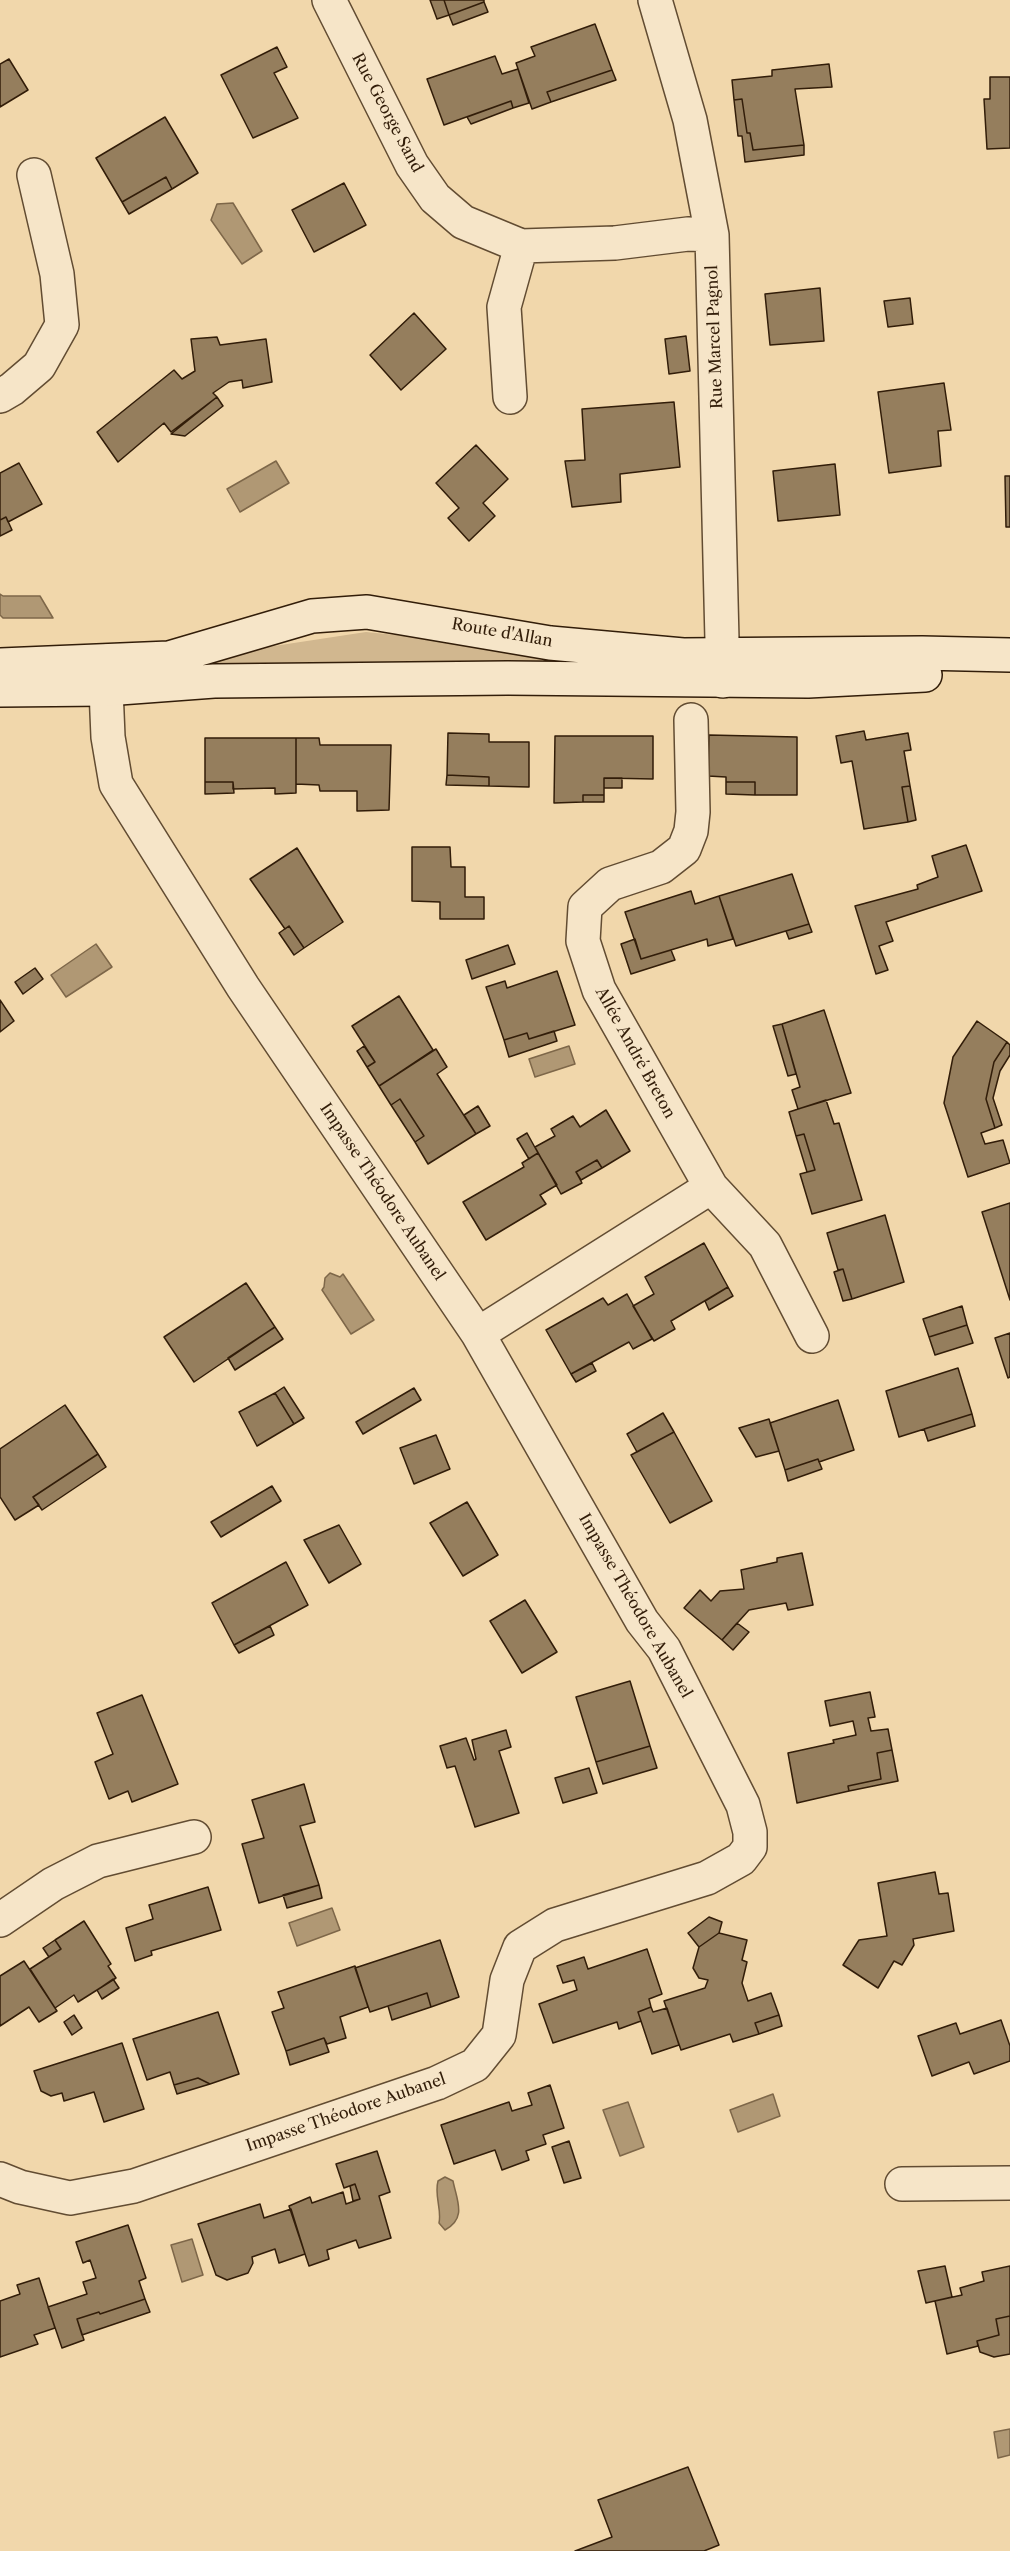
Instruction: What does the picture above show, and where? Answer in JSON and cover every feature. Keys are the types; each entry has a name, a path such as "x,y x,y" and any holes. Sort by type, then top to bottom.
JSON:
{"street":[{"name":"Rue George Sand","path":"329,0 412,165 435,198 463,222 521,246 615,243 688,234 712,235"},
{"name":"Rue Marcel Pagnol","path":"655,0 690,120 712,235 717,350 722,668"},
{"path":"0,396 39,366 62,325 57,274 34,175"},
{"path":"510,397 504,307 521,246"},
{"name":"Route d'Allan","path":"0,690 107,675 312,615 367,612 550,643 682,655 722,668 808,681 889,676 1010,676"},
{"name":"Route d'Allan","path":"0,665 107,675 214,681 508,678 722,668 922,653 1010,655"},
{"name":"Impasse Théodore Aubanel","path":"10,2183 70,2198 134,2186 437,2083 475,2065 498,2035 507,1980 520,1947 555,1925 707,1878 741,1859 750,1847 750,1832 743,1805 664,1649 642,1621 478,1334 243,987 116,784 108,737 107,675"},
{"name":"Allée André Breton","path":"690,720 693,812 691,831 684,849 661,867 610,884 585,907 583,941 599,990 711,1187 765,1245 812,1336"},
{"path":"478,1334 711,1187"},
{"path":"0,1920 53,1884 98,1861 194,1838"},
{"path":"902,2184 1010,2183"}],"shaded area":[{"path":"233,203 262,251 242,264 211,220 217,204"},
{"path":"276,461 289,483 240,512 227,489"},
{"path":"0,594 3,596 40,596 53,618 3,618 0,615"},
{"path":"366,632 435,639 551,659 549,671 182,671 261,648"},
{"path":"96,944 112,967 66,997 51,975"},
{"path":"569,1046 575,1064 535,1077 529,1059"},
{"path":"330,1273 340,1277 343,1274 374,1320 351,1334 322,1290 325,1278"},
{"path":"332,1908 340,1930 297,1946 289,1923"},
{"path":"773,2094 780,2116 738,2132 730,2110"},
{"path":"628,2102 644,2147 620,2156 603,2110"},
{"path":"445,2177 453,2181 459,2208 456,2220 445,2230 439,2223 437,2192 438,2181"},
{"path":"192,2239 203,2275 182,2282 171,2245"},
{"path":"1010,2429 1010,2455 998,2458 994,2432"}],"building":[{"path":"430,0 444,0 449,15 437,19"},
{"path":"444,0 484,0 484,2 449,15"},
{"path":"484,2 488,12 453,25 449,15"},
{"path":"595,24 612,70 547,92 551,102 532,109 516,63 535,56 531,47"},
{"path":"277,47 287,67 274,73 298,118 253,138 221,75"},
{"path":"495,56 502,74 518,69 529,103 513,108 511,101 444,125 427,79"},
{"path":"9,59 28,90 0,107 0,64"},
{"path":"829,64 832,87 795,89 804,145 753,150 750,133 747,133 742,99 734,100 732,80 772,76 772,70"},
{"path":"612,70 616,80 551,102 547,92"},
{"path":"990,77 1010,77 1010,148 987,149 984,99 990,99"},
{"path":"742,99 747,133 750,133 753,150 804,145 804,155 745,162 742,136 738,136 734,100"},
{"path":"511,101 513,108 471,124 467,117"},
{"path":"165,117 198,173 172,189 166,177 122,202 96,158"},
{"path":"166,177 172,189 129,214 122,202"},
{"path":"344,183 366,225 314,252 292,210"},
{"path":"820,288 824,341 770,345 765,294"},
{"path":"910,298 913,324 888,327 884,301"},
{"path":"414,313 446,349 401,390 370,355"},
{"path":"686,336 690,371 669,374 665,339"},
{"path":"217,337 220,345 266,339 272,382 243,388 242,380 229,382 213,393 217,397 171,432 164,423 118,462 97,432 174,370 182,379 195,371 191,339"},
{"path":"944,383 951,430 938,431 941,466 889,473 878,392"},
{"path":"217,397 223,406 185,436 171,434"},
{"path":"674,402 680,467 620,474 621,502 572,507 565,461 585,460 582,409"},
{"path":"476,445 508,479 483,503 495,516 469,541 448,518 459,508 436,483"},
{"path":"19,463 42,504 8,522 6,517 0,520 0,473"},
{"path":"835,464 840,515 778,521 773,471"},
{"path":"1005,476 1010,476 1010,527 1006,527"},
{"path":"6,517 12,530 0,536 0,520"},
{"path":"864,731 866,740 908,733 911,750 904,751 910,786 902,787 908,822 864,829 852,761 841,763 836,736"},
{"path":"448,733 489,734 489,742 529,742 529,787 489,786 489,777 447,775"},
{"path":"709,735 797,737 797,795 755,795 755,782 726,782 726,777 708,776"},
{"path":"555,736 653,736 653,779 604,778 604,795 583,795 583,802 554,803"},
{"path":"205,738 296,738 296,793 275,794 275,788 233,789 233,782 205,782"},
{"path":"296,738 319,738 320,745 391,745 389,810 357,811 357,791 320,791 319,785 296,784"},
{"path":"447,775 489,777 489,786 446,785"},
{"path":"604,778 622,778 622,788 604,788"},
{"path":"205,782 233,782 234,793 205,794"},
{"path":"726,782 755,782 755,795 726,794"},
{"path":"910,786 916,820 908,822 902,787"},
{"path":"583,795 604,795 604,802 583,802"},
{"path":"966,845 982,891 886,922 893,941 879,946 888,970 876,974 855,906 918,889 917,885 938,877 932,856"},
{"path":"412,847 450,847 451,867 465,867 465,897 484,897 484,919 440,919 440,902 412,901"},
{"path":"297,848 343,922 304,948 289,926 285,929 250,879"},
{"path":"792,874 809,924 736,946 719,896"},
{"path":"691,891 695,904 719,896 733,939 708,946 707,939 641,959 625,912"},
{"path":"809,924 812,932 789,939 786,931"},
{"path":"289,926 304,948 294,955 279,933"},
{"path":"635,939 641,959 671,950 675,960 631,974 621,944"},
{"path":"508,945 515,964 472,979 466,960"},
{"path":"35,968 43,979 23,994 15,982"},
{"path":"557,971 575,1025 529,1039 527,1033 504,1040 486,987 505,981 507,988"},
{"path":"399,996 433,1050 379,1086 367,1067 375,1062 352,1026"},
{"path":"0,1000 14,1021 0,1032"},
{"path":"824,1010 851,1093 798,1109 792,1090 800,1087 782,1024"},
{"path":"977,1021 1007,1042 994,1062 986,1099 995,1128 981,1133 985,1144 1003,1140 1010,1163 968,1177 944,1103 953,1057"},
{"path":"782,1024 796,1074 788,1076 773,1026"},
{"path":"554,1031 557,1041 509,1057 504,1040 527,1033 529,1039"},
{"path":"1007,1042 1010,1045 1010,1055 1000,1071 993,1098 1002,1125 995,1128 986,1099 994,1062"},
{"path":"364,1046 375,1062 367,1067 357,1051"},
{"path":"436,1049 447,1067 437,1074 476,1134 428,1164 415,1142 424,1136 400,1099 391,1105 379,1086"},
{"path":"400,1099 424,1136 415,1142 391,1105"},
{"path":"826,1100 834,1124 839,1123 862,1200 812,1214 800,1174 815,1170 804,1134 796,1136 789,1112"},
{"path":"478,1106 490,1126 476,1134 464,1115"},
{"path":"606,1110 630,1151 602,1168 597,1160 576,1172 582,1183 561,1194 535,1147 555,1136 551,1129 573,1116 580,1127"},
{"path":"527,1133 538,1153 529,1159 517,1139"},
{"path":"804,1134 815,1170 807,1172 796,1136"},
{"path":"538,1153 557,1185 540,1195 546,1204 486,1240 463,1202 524,1167 522,1163"},
{"path":"597,1160 602,1168 581,1180 576,1172"},
{"path":"1010,1203 1010,1300 982,1212"},
{"path":"885,1215 904,1282 852,1299 843,1269 838,1270 827,1233"},
{"path":"704,1243 728,1287 671,1321 675,1329 654,1341 633,1306 654,1294 645,1277"},
{"path":"843,1269 852,1299 843,1301 834,1272"},
{"path":"246,1283 275,1327 194,1382 164,1337"},
{"path":"728,1287 733,1296 709,1310 705,1301"},
{"path":"627,1294 652,1339 633,1349 629,1342 571,1374 546,1330 603,1298 608,1305"},
{"path":"962,1306 967,1325 929,1337 923,1319"},
{"path":"967,1325 973,1343 935,1355 929,1337"},
{"path":"275,1327 283,1339 235,1370 228,1358"},
{"path":"1010,1333 1010,1377 1008,1378 995,1338"},
{"path":"592,1363 596,1371 576,1382 571,1374"},
{"path":"958,1368 972,1414 899,1437 886,1391"},
{"path":"284,1387 304,1418 294,1424 275,1393"},
{"path":"414,1388 421,1400 363,1434 356,1422"},
{"path":"275,1393 294,1424 257,1446 239,1412"},
{"path":"838,1400 854,1450 785,1470 770,1423"},
{"path":"65,1405 98,1454 33,1497 39,1505 15,1520 0,1497 0,1449"},
{"path":"663,1413 674,1432 637,1452 627,1434"},
{"path":"972,1414 975,1426 928,1441 924,1429"},
{"path":"769,1419 779,1451 756,1457 739,1428"},
{"path":"674,1432 712,1501 670,1523 631,1455"},
{"path":"436,1435 450,1469 414,1484 400,1448"},
{"path":"98,1454 106,1467 42,1510 33,1497"},
{"path":"818,1459 822,1469 788,1481 785,1470"},
{"path":"272,1486 281,1501 221,1537 211,1522"},
{"path":"467,1502 498,1555 463,1576 430,1523"},
{"path":"339,1525 361,1564 329,1583 304,1540"},
{"path":"802,1553 813,1605 788,1610 786,1603 749,1610 722,1640 684,1608 700,1590 711,1601 720,1591 744,1589 741,1570 777,1562 777,1558"},
{"path":"286,1562 308,1605 234,1645 212,1603"},
{"path":"525,1600 557,1652 522,1673 490,1621"},
{"path":"737,1623 749,1632 733,1650 722,1640"},
{"path":"270,1626 274,1635 239,1653 234,1645"},
{"path":"630,1681 650,1746 596,1762 576,1697"},
{"path":"870,1692 875,1717 868,1718 871,1731 888,1729 892,1750 877,1753 881,1779 848,1786 849,1791 797,1803 788,1753 834,1743 833,1740 856,1735 853,1721 830,1726 825,1701"},
{"path":"142,1695 178,1784 132,1802 128,1791 109,1799 95,1762 113,1754 97,1713"},
{"path":"506,1730 511,1747 499,1751 519,1813 475,1827 455,1766 447,1768 440,1746 466,1738 474,1760 476,1759 472,1740"},
{"path":"650,1746 657,1768 603,1784 596,1762"},
{"path":"892,1750 898,1781 849,1791 848,1786 881,1779 877,1753"},
{"path":"589,1768 597,1793 563,1803 555,1778"},
{"path":"304,1784 315,1822 300,1826 319,1885 259,1903 242,1844 264,1838 252,1800"},
{"path":"935,1872 939,1894 948,1893 954,1931 913,1939 914,1945 902,1965 894,1961 878,1988 843,1965 859,1940 887,1936 878,1883"},
{"path":"319,1885 322,1898 287,1908 283,1895"},
{"path":"208,1887 221,1930 151,1951 152,1955 135,1961 126,1928 153,1919 149,1905"},
{"path":"709,1917 722,1922 719,1933 699,1947 688,1933"},
{"path":"84,1921 111,1964 108,1966 116,1978 78,2002 74,1995 55,2008 30,1969 61,1949 55,1940"},
{"path":"719,1933 747,1940 742,1960 747,1962 742,1983 748,2001 771,1993 779,2015 755,2023 759,2034 733,2042 730,2034 681,2050 664,2001 705,1988 708,1980 699,1978 693,1968 699,1947"},
{"path":"55,1940 61,1949 49,1957 43,1948"},
{"path":"440,1940 459,1997 431,2007 427,1993 370,2012 355,1968"},
{"path":"647,1949 662,1994 649,1999 651,2007 638,2012 641,2021 619,2029 617,2022 553,2043 539,2004 577,1990 574,1980 563,1983 557,1966 584,1957 588,1969"},
{"path":"24,1961 57,2011 39,2022 29,2007 0,2026 0,1976"},
{"path":"355,1966 368,2007 340,2017 346,2038 327,2044 324,2038 286,2051 272,2012 284,2008 278,1992"},
{"path":"113,1979 119,1988 102,1999 97,1990"},
{"path":"427,1993 431,2007 392,2020 388,2006"},
{"path":"651,2007 653,2012 667,2008 679,2045 652,2054 638,2012"},
{"path":"218,2012 239,2074 210,2084 198,2078 174,2085 170,2072 147,2080 133,2039"},
{"path":"74,2015 82,2028 72,2035 64,2022"},
{"path":"779,2015 782,2026 759,2034 755,2023"},
{"path":"1001,2020 1010,2046 1010,2061 974,2074 969,2062 932,2076 918,2036 956,2023 960,2034"},
{"path":"324,2038 329,2052 290,2065 286,2051"},
{"path":"122,2043 144,2109 104,2122 94,2092 64,2101 62,2093 51,2096 41,2091 34,2071"},
{"path":"198,2078 210,2084 177,2094 174,2085"},
{"path":"550,2085 564,2128 543,2135 546,2144 526,2151 529,2160 502,2170 495,2150 454,2164 441,2125 509,2102 512,2111 532,2105 528,2093"},
{"path":"569,2141 581,2178 564,2183 552,2147"},
{"path":"377,2151 390,2192 379,2196 391,2238 359,2248 356,2240 327,2250 329,2259 309,2266 289,2206 310,2197 312,2203 343,2192 346,2204 360,2199 355,2184 344,2188 336,2164"},
{"path":"355,2184 360,2199 353,2201 350,2186"},
{"path":"260,2204 264,2218 291,2209 305,2254 279,2263 275,2249 252,2257 253,2263 248,2273 227,2280 216,2275 198,2224"},
{"path":"128,2225 146,2278 139,2281 145,2299 77,2319 84,2340 62,2348 48,2307 87,2294 83,2282 96,2278 90,2260 83,2263 76,2242"},
{"path":"945,2266 952,2297 926,2303 918,2271"},
{"path":"1010,2266 1010,2316 996,2319 999,2335 977,2341 978,2346 947,2354 935,2301 962,2295 960,2288 984,2281 982,2272"},
{"path":"39,2278 55,2328 34,2335 38,2344 0,2357 0,2301 20,2294 17,2285"},
{"path":"145,2299 150,2312 82,2335 77,2319"},
{"path":"1010,2316 1010,2354 994,2357 980,2352 977,2341 999,2335 996,2319"},
{"path":"688,2467 719,2545 704,2551 575,2551 612,2537 598,2500"}]}
